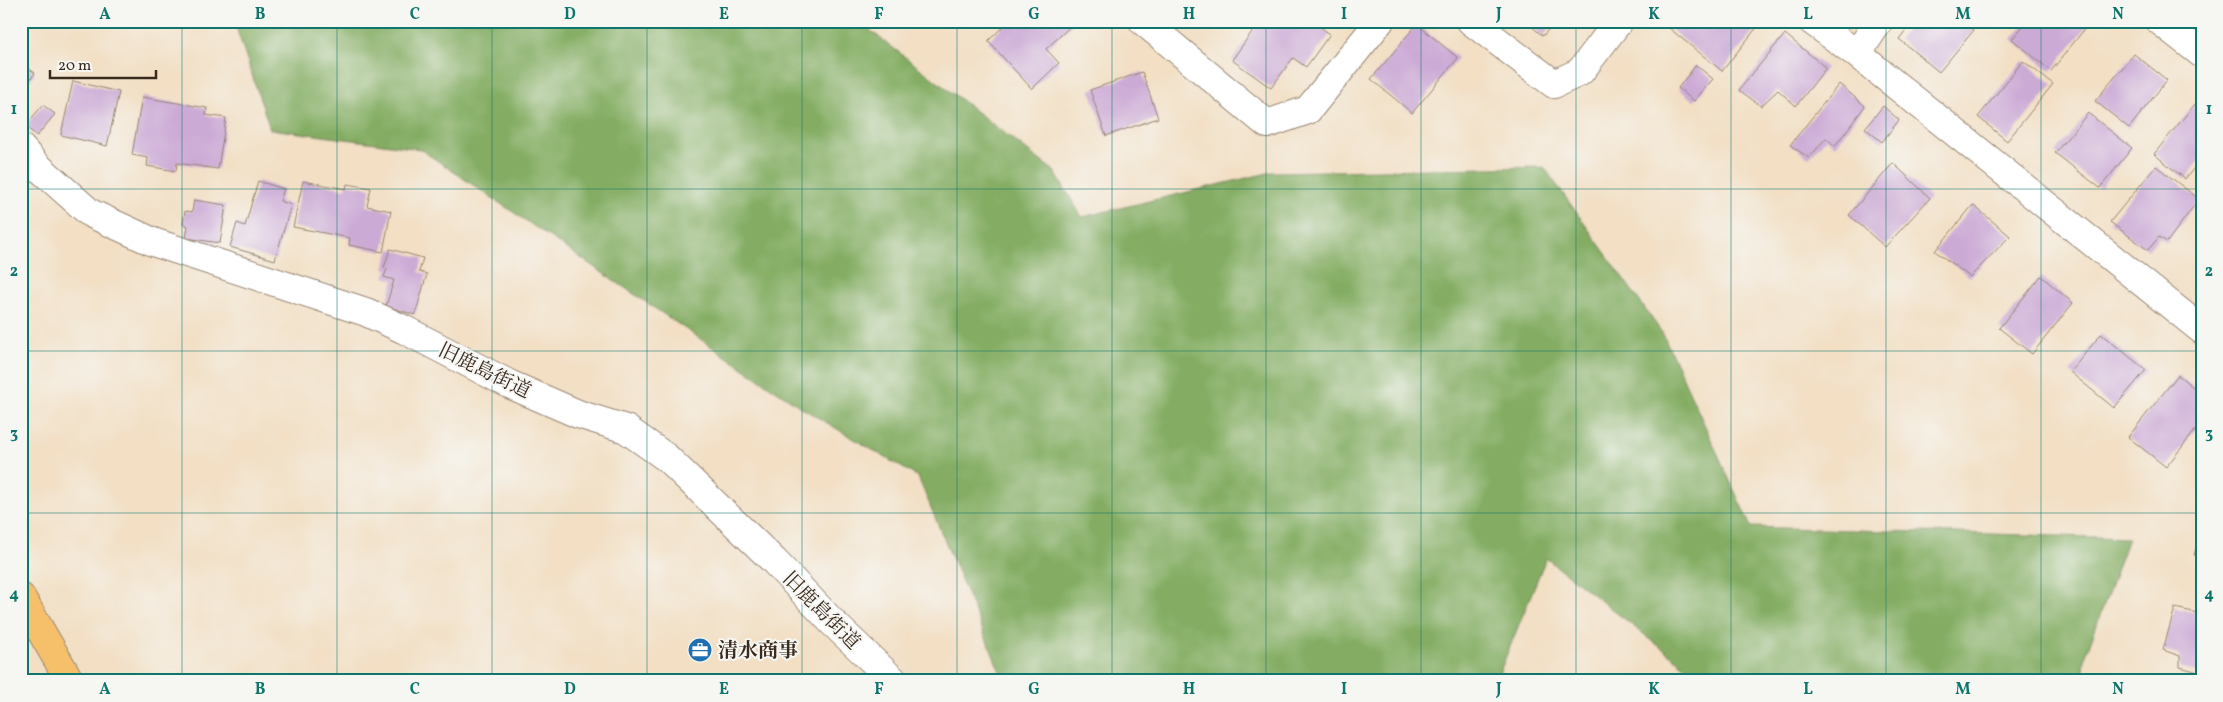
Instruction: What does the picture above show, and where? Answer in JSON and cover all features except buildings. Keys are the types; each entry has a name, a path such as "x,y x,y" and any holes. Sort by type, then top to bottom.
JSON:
{"main road":[{"path":"21,597 70,681"}],"street":[{"path":"1142,21 1267,124 1308,110 1380,21"},
{"path":"1472,21 1554,84 1580,72 1619,21"},
{"path":"1812,21 1857,54 2202,330"},
{"path":"1857,54 1879,21"},
{"path":"2160,21 2202,54"},
{"name":"旧鹿島街道","path":"21,148 35,164 90,213 144,238 366,312 403,329 508,384 578,414 626,429 667,458 774,561 832,622 894,681"}],"green space":[{"path":"234,21 858,21 1054,171 1082,217 1272,172 1544,167 1663,334 1751,527 2128,538 2084,660 2082,681 1684,681 1686,667 1546,558 1496,681 1004,681 918,477 802,408 420,149 270,129"}],"place":[{"name":"清水商事","path":"700,650"}]}
